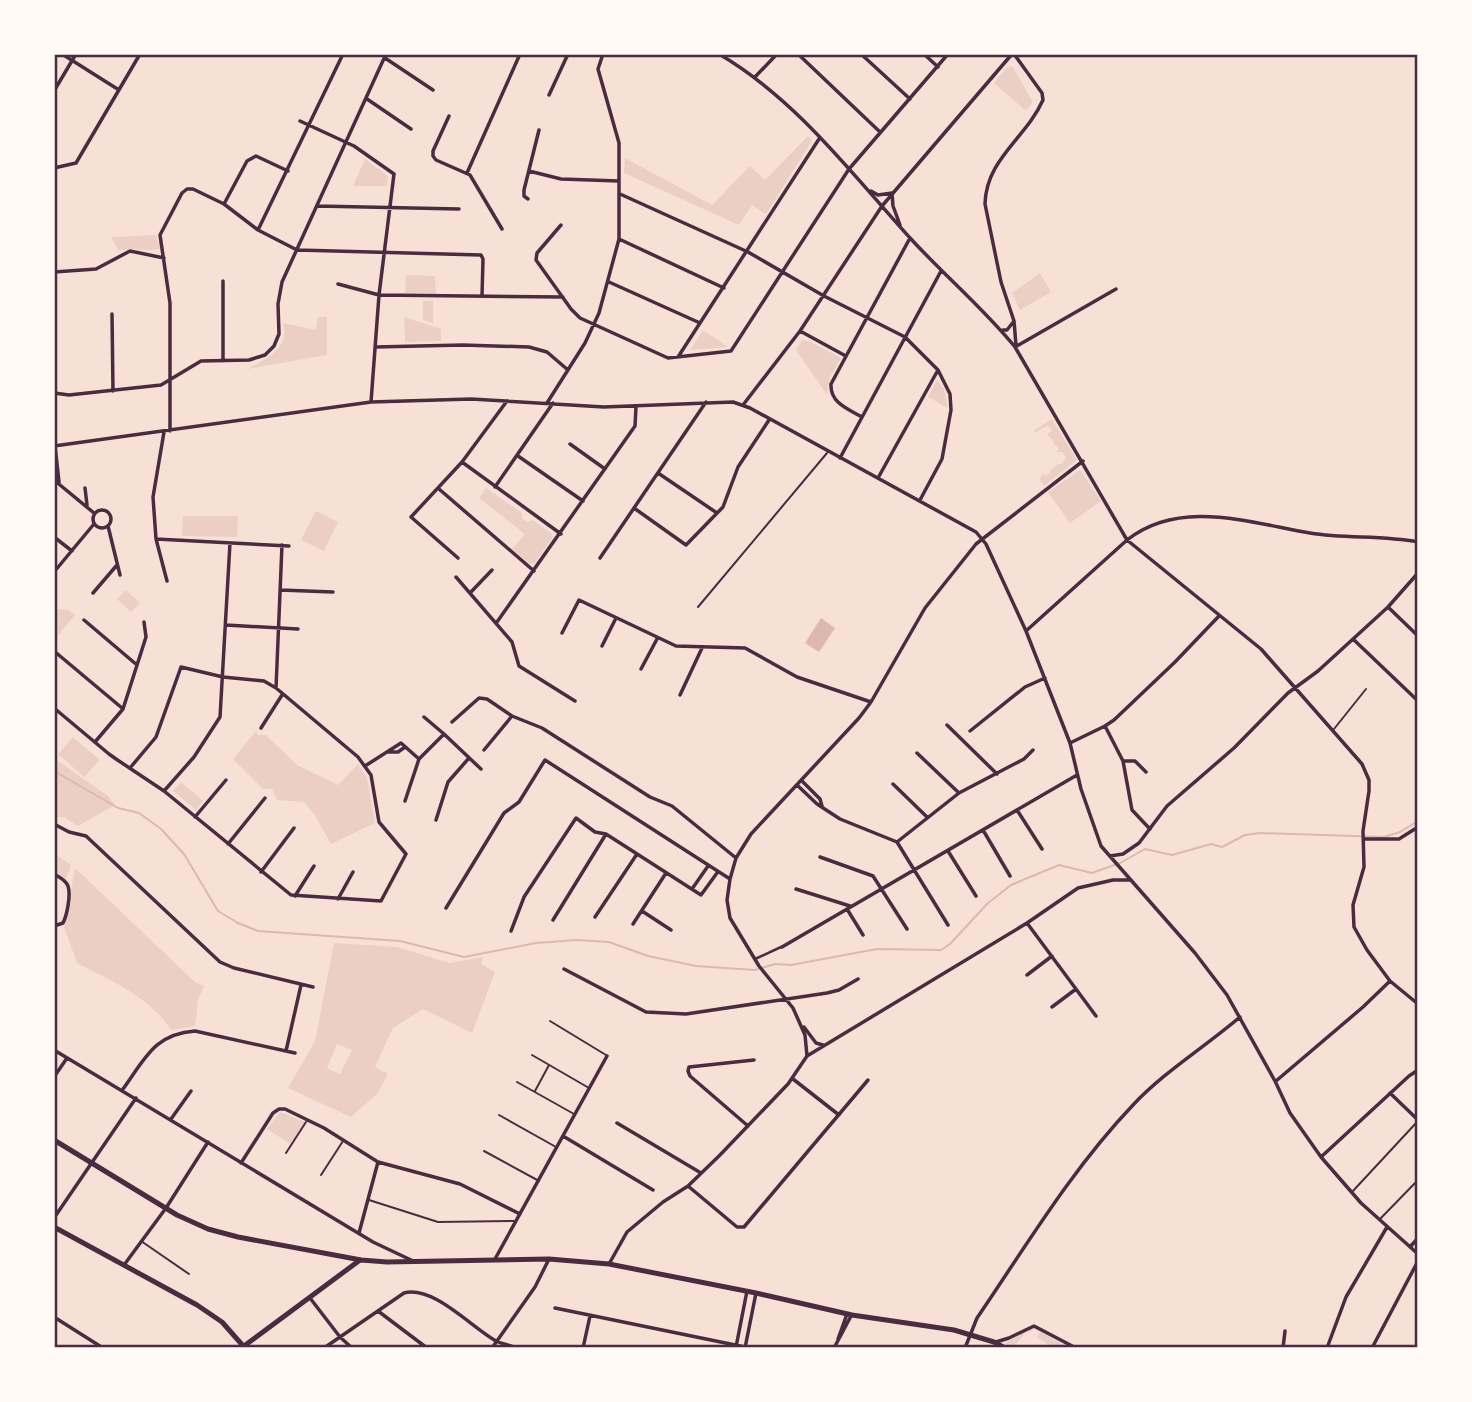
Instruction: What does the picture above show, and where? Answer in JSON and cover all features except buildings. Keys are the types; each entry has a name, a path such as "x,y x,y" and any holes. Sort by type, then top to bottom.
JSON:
{"main road":[{"path":"54,1140 194,1224 221,1233 361,1260 416,1262 549,1259 609,1264 849,1314 970,1334 1005,1348"},
{"path":"54,1227 197,1305 222,1322 243,1347 361,1260"},
{"path":"343,1255 348,1261 344,1270"}],"street":[{"path":"62,54 119,90"},
{"path":"54,91 76,54"},
{"path":"54,168 76,163 140,54"},
{"path":"258,230 343,54"},
{"path":"467,173 520,54"},
{"path":"550,95 568,54"},
{"path":"547,402 594,325 609,282 619,239 619,143 598,69 603,54"},
{"path":"719,54 755,77 819,139 941,271 1016,347 1127,540 1261,649 1354,752 1367,773 1369,791 1363,831 1364,867 1356,887 1352,917 1354,927 1390,981 1418,1004"},
{"path":"755,77 777,54"},
{"path":"799,54 880,132"},
{"path":"862,54 909,99"},
{"path":"924,54 938,67"},
{"path":"561,225 537,253 536,260 570,309 580,318 668,358 731,351 849,169 948,54"},
{"path":"743,405 800,331 892,193 1013,54 1021,61 1042,93 1043,100 992,172 985,192 987,218 1001,282 1014,321 1016,347"},
{"path":"54,393 69,395 161,385 201,361 258,358 270,351 279,334 279,293 385,56 433,90"},
{"path":"367,99 411,129"},
{"path":"449,116 433,156 436,160 470,175 502,229"},
{"path":"300,121 347,142 394,174 379,295 371,402"},
{"path":"528,199 524,196 524,190 539,130"},
{"path":"678,358 819,139"},
{"path":"224,204 251,157 256,156 288,171"},
{"path":"529,171 561,179 620,181"},
{"path":"865,187 878,195 892,193"},
{"path":"170,431 170,303 160,235 182,193 187,189 193,189 224,204 258,230 297,250 481,255 482,296"},
{"path":"892,193 895,213 903,230"},
{"path":"620,194 748,251 824,296 905,337 938,370 950,394 951,410 942,459 920,500"},
{"path":"317,206 459,209"},
{"path":"862,417 833,397 831,384 910,238"},
{"path":"619,239 724,288"},
{"path":"54,272 96,269 130,251 164,258"},
{"path":"840,458 941,271"},
{"path":"223,281 223,360"},
{"path":"609,282 701,324"},
{"path":"338,284 379,295 563,298"},
{"path":"1016,347 1116,289"},
{"path":"112,314 113,391"},
{"path":"54,372 55,321"},
{"path":"1001,330 1007,330 1014,321"},
{"path":"800,331 845,355"},
{"path":"375,346 529,347 547,352 568,370"},
{"path":"878,478 938,370"},
{"path":"60,484 55,446 371,402 471,399 604,407 733,402 920,500 982,538 1045,678 1070,743 1077,775 1098,839 1130,880 1195,953 1240,1017 1290,1113 1321,1157 1351,1193 1418,1254"},
{"path":"458,558 411,517 462,462 507,401"},
{"path":"600,558 706,402"},
{"path":"495,487 553,403"},
{"path":"497,622 635,426 636,407"},
{"path":"634,508 686,545 726,501 738,467 769,420"},
{"path":"164,432 153,497 156,539 167,581"},
{"path":"570,444 605,469"},
{"path":"518,456 583,501"},
{"path":"825,1046 816,1043 763,972 730,918 727,900 736,858 751,834 871,702 925,608 982,538 1083,461"},
{"path":"462,462 561,534"},
{"path":"658,472 717,513"},
{"path":"54,480 94,513"},
{"path":"85,488 88,507"},
{"path":"439,489 534,571"},
{"path":"108,526 102,528 94,524 94,513 102,509 108,512 111,520 108,526 120,575"},
{"path":"1026,631 1140,529 1164,520 1225,517 1310,533 1394,537 1418,542"},
{"path":"54,572 94,524"},
{"path":"54,537 72,551"},
{"path":"156,539 289,546"},
{"path":"164,790 194,757 219,721 230,543"},
{"path":"276,688 282,545"},
{"path":"93,593 117,565"},
{"path":"470,593 492,570"},
{"path":"1112,858 1139,843 1167,806 1388,607 1418,573"},
{"path":"456,577 512,642 519,666 575,701"},
{"path":"280,590 333,593"},
{"path":"562,633 579,600 676,646 745,648 797,677 871,702"},
{"path":"1388,607 1418,636"},
{"path":"1070,743 1105,726 1150,687 1219,616"},
{"path":"602,646 615,618"},
{"path":"84,620 137,665"},
{"path":"94,742 123,709 146,637 144,622"},
{"path":"226,625 298,629"},
{"path":"641,669 657,639"},
{"path":"1353,639 1418,701"},
{"path":"680,695 702,648"},
{"path":"54,651 123,709"},
{"path":"54,708 94,742 130,768 164,790 287,893 295,896 381,901 406,854 379,822 371,775 365,766 350,750 264,681 223,677 181,667 156,737 130,768"},
{"path":"970,731 1025,687 1045,678"},
{"path":"261,728 283,694"},
{"path":"452,722 479,698 487,699 512,716 542,728 650,797 672,806 736,858"},
{"path":"484,750 512,716"},
{"path":"424,717 481,769"},
{"path":"947,725 997,774"},
{"path":"1105,726 1123,761 1132,810 1150,829"},
{"path":"405,801 419,759 444,734"},
{"path":"365,766 386,753 398,752 405,747 419,759"},
{"path":"897,842 959,793 1024,759 1033,750"},
{"path":"918,753 959,793"},
{"path":"436,820 448,782 469,758"},
{"path":"446,908 505,813 520,802 545,760 730,878"},
{"path":"1123,761 1135,761 1146,772"},
{"path":"755,959 782,947 1077,775"},
{"path":"195,817 226,780"},
{"path":"801,780 820,799 822,806"},
{"path":"893,784 927,817"},
{"path":"797,785 840,819 897,842 948,925"},
{"path":"228,844 265,798"},
{"path":"1016,810 1042,849"},
{"path":"511,930 524,897 576,818 595,832 606,834 701,895 717,872"},
{"path":"54,824 69,832 86,836 220,962 234,968 313,987"},
{"path":"1363,839 1399,839 1418,827"},
{"path":"261,872 294,828"},
{"path":"983,830 1010,876"},
{"path":"553,920 606,834"},
{"path":"948,851 976,896"},
{"path":"595,917 638,854"},
{"path":"820,857 873,876 907,929"},
{"path":"295,896 314,866"},
{"path":"692,889 708,866"},
{"path":"1113,880 1120,868"},
{"path":"338,899 353,872"},
{"path":"633,924 667,873"},
{"path":"54,874 66,881 68,886 66,918 63,923 55,926"},
{"path":"609,1264 627,1232 701,1173 793,1079 807,1056 1027,923 1078,888 1113,880 1130,880"},
{"path":"796,890 849,908 863,935"},
{"path":"642,911 671,930"},
{"path":"1027,923 1096,1016"},
{"path":"1027,975 1052,956"},
{"path":"564,969 646,1012 686,1014 839,990 858,979"},
{"path":"1275,1081 1390,981"},
{"path":"286,1052 302,985"},
{"path":"1052,1007 1076,989"},
{"path":"965,1348 977,1318 1079,1170 1112,1129 1156,1083 1240,1017"},
{"path":"801,1023 806,1035 807,1056"},
{"path":"123,1090 159,1042 180,1032 195,1031 295,1054"},
{"path":"54,1050 388,1250 416,1262"},
{"path":"494,1260 558,1149 574,1114 607,1056"},
{"path":"54,1077 67,1058"},
{"path":"748,1126 690,1076 688,1071 690,1067 754,1060"},
{"path":"1321,1157 1418,1070"},
{"path":"793,1079 839,1115"},
{"path":"688,1185 737,1227 744,1227 868,1080"},
{"path":"171,1119 191,1091"},
{"path":"1390,1093 1418,1121"},
{"path":"54,1218 136,1098"},
{"path":"241,1163 273,1113 285,1109 344,1139 378,1163 460,1184 520,1214"},
{"path":"617,1124 701,1173"},
{"path":"563,1136 653,1189"},
{"path":"122,1266 166,1208 208,1142"},
{"path":"359,1233 378,1163"},
{"path":"1327,1348 1346,1297 1387,1227"},
{"path":"1410,1247 1418,1238"},
{"path":"387,1262 390,1255 388,1250"},
{"path":"492,1348 535,1287 549,1259"},
{"path":"1372,1348 1418,1261"},
{"path":"324,1348 404,1293 413,1290 428,1294 497,1341 517,1348"},
{"path":"736,1347 747,1291"},
{"path":"555,1308 745,1348 756,1293"},
{"path":"310,1298 340,1337 352,1348"},
{"path":"377,1311 426,1348"},
{"path":"834,1348 849,1314"},
{"path":"583,1348 590,1315"},
{"path":"54,1317 103,1348"},
{"path":"993,1342 1034,1326 1064,1346 1076,1348"},
{"path":"1283,1348 1285,1331"},
{"path":"497,1341 500,1348"}],"lane":[{"path":"698,607 828,452"},
{"path":"1333,730 1366,689"},
{"path":"550,1021 607,1056"},
{"path":"532,1055 589,1088"},
{"path":"535,1092 549,1066"},
{"path":"517,1082 574,1114"},
{"path":"499,1115 558,1149"},
{"path":"286,1153 308,1119"},
{"path":"1351,1193 1418,1121"},
{"path":"321,1175 344,1139"},
{"path":"484,1152 540,1181"},
{"path":"1379,1220 1418,1180"},
{"path":"368,1200 438,1222 516,1221"},
{"path":"141,1241 190,1274"}],"shaded area":[{"path":"1012,66 1033,102 1026,111 994,83 1006,68"},
{"path":"808,136 812,141 766,214 752,205 739,225 624,173 625,158 712,205 750,166 765,180"},
{"path":"365,159 388,176 387,186 353,186"},
{"path":"156,235 160,248 151,250 119,251 111,237"},
{"path":"1040,273 1051,292 1020,310 1012,293"},
{"path":"406,275 435,276 436,294 405,293"},
{"path":"423,301 433,301 433,323 423,320"},
{"path":"318,317 327,317 327,355 247,369 268,357 280,346 284,332 283,323 316,330"},
{"path":"404,317 441,329 441,341 405,342"},
{"path":"703,330 728,347 690,350"},
{"path":"802,340 841,358 830,377 827,395 796,350"},
{"path":"937,380 944,389 948,408 928,397"},
{"path":"1052,419 1077,460 1044,486 1039,479 1057,464 1062,464 1066,457 1062,452 1056,452 1059,449 1047,434 1052,431 1048,425 1035,433 1033,431"},
{"path":"1080,470 1101,501 1070,523 1048,492"},
{"path":"486,488 522,513 522,518 527,522 533,520 551,533 553,537 534,564 530,564 512,549 525,534 479,498"},
{"path":"316,511 338,522 324,551 301,540"},
{"path":"183,516 238,516 237,537 182,536"},
{"path":"126,590 140,603 131,612 117,599"},
{"path":"54,609 68,610 75,615 54,640 56,625"},
{"path":"821,618 835,628 819,652 805,643"},
{"path":"256,731 258,735 266,735 297,765 338,785 358,764 367,778 375,823 331,844 304,802 277,800 272,789 263,789 233,759"},
{"path":"73,737 100,760 84,777 58,754"},
{"path":"54,758 108,796 115,805 78,826 64,817 54,817"},
{"path":"181,782 203,801 196,810 173,791"},
{"path":"58,856 71,865 66,879 54,871 54,862"},
{"path":"75,868 195,982 204,986 198,1000 195,1026 171,1030 153,1008 141,999 77,963 64,927"},
{"path":"334,943 397,947 449,963 483,957 481,964 495,972 472,1033 423,1009 393,1028 375,1067 388,1074 377,1094 351,1117 288,1088 315,1041","holes":["337,1044 352,1050 340,1074 327,1068"]},
{"path":"280,1112 305,1122 290,1144 267,1129"},
{"path":"1034,1327 1062,1344 1060,1348 1053,1348 1037,1337 1040,1332 1034,1329 1027,1331 1016,1344 1020,1348 1011,1348 1005,1343"}],"waterway":[{"path":"54,771 118,808 139,813 161,829 184,854 218,911 258,931 400,941 464,957 536,943 576,940 609,942 648,956 696,966 755,970 775,964 791,965 877,949 941,950 950,944 988,903 1011,885 1059,865 1092,873 1120,863 1145,849 1172,855 1211,844 1222,847 1245,835 1260,833 1384,837 1400,832 1418,821"}]}
